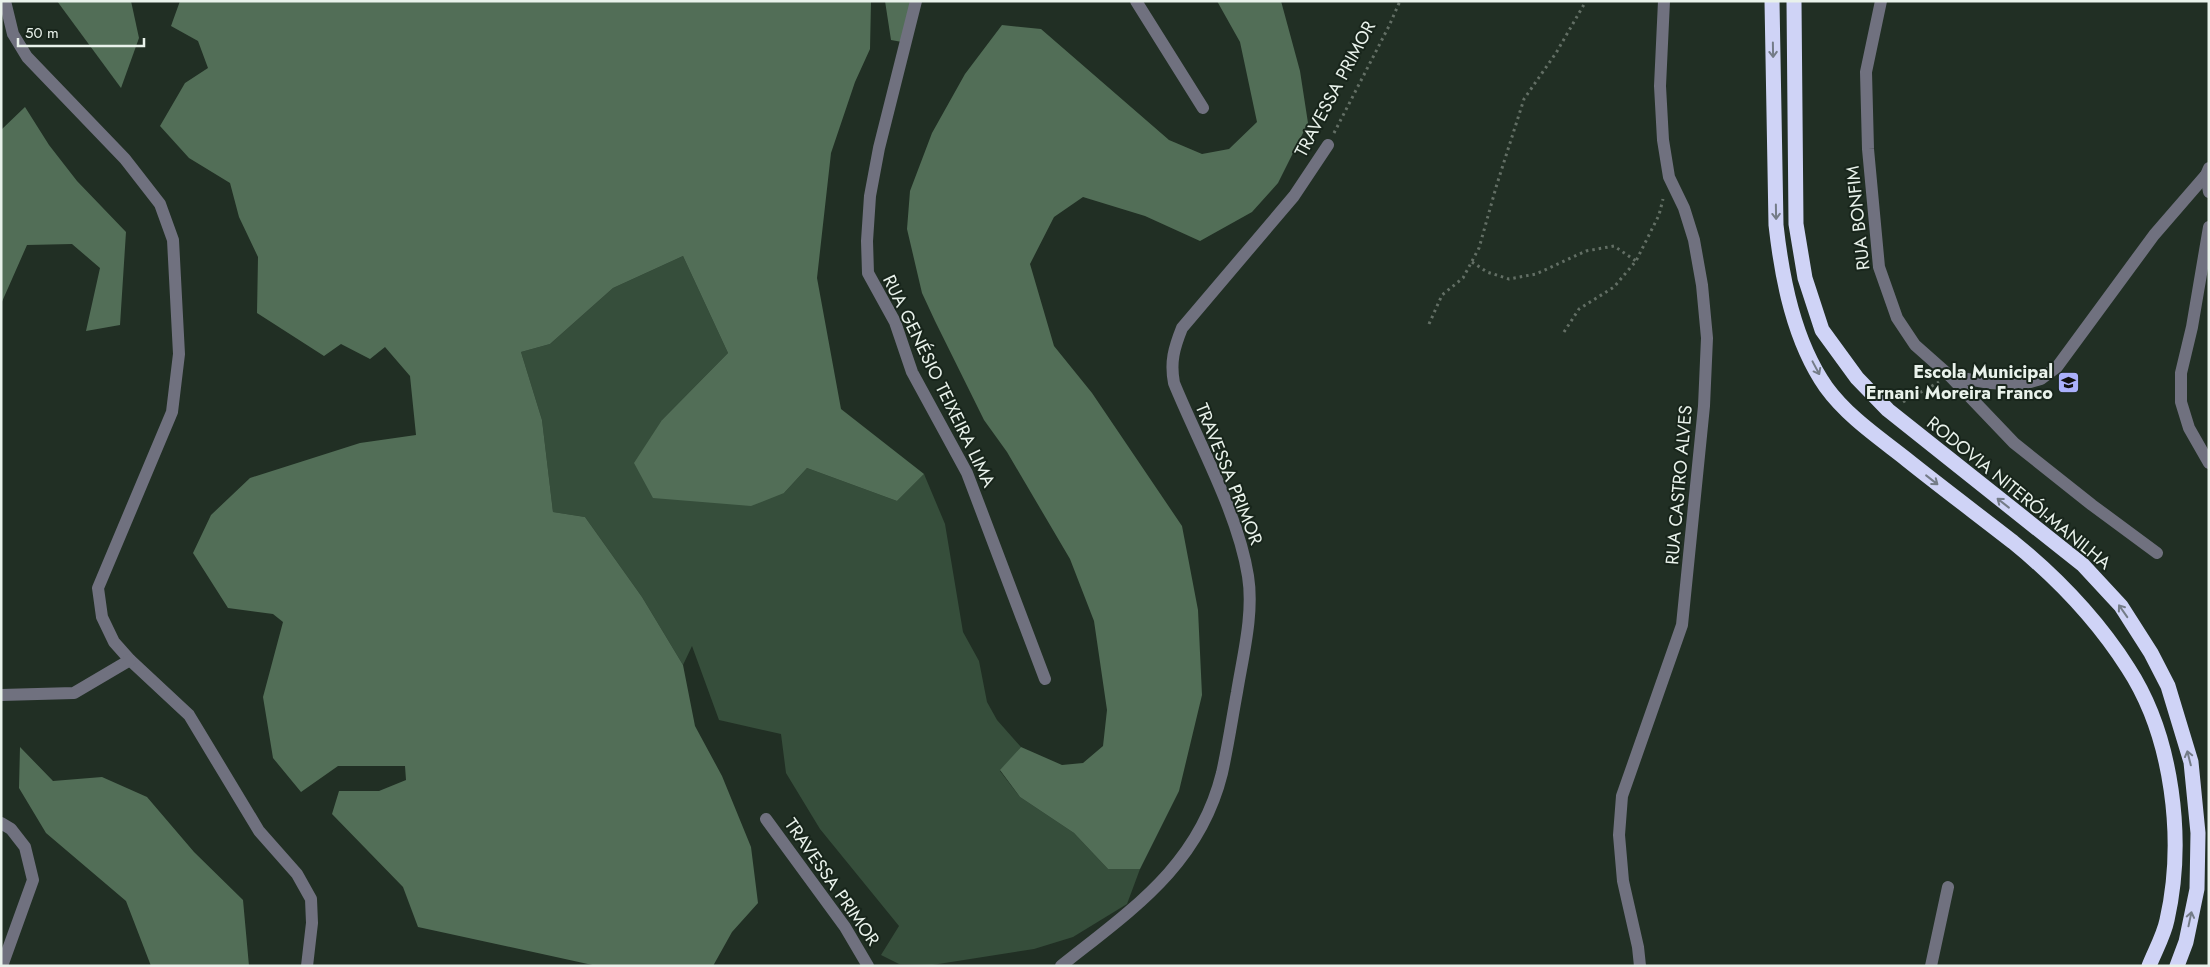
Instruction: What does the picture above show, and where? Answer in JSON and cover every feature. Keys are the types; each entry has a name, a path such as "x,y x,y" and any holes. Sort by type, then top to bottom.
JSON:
{"highway":[{"path":"1772,1 1776,225 1779,254 1800,337 1826,387 1860,424 2015,544 2067,591 2128,668 2155,724 2175,819 2176,851 2167,921 2149,966"},
{"name":"RODOVIA NITERÓI-MANILHA","path":"1794,1 1796,224 1805,278 1822,330 1857,378 1888,410 2083,565 2121,606 2151,652 2168,686 2191,762 2198,833 2197,890 2186,942 2177,966"}],"street":[{"path":"5,1 13,34 27,57 125,159 160,204 173,240 179,354 172,412 98,588 102,616 114,642 130,660 189,716 258,831 297,874 311,899 312,923 307,966"},
{"name":"RUA GENÉSIO TEIXEIRA LIMA","path":"916,1 879,148 870,196 867,241 868,273 895,322 912,372 967,473 1045,679"},
{"path":"1136,1 1203,108"},
{"name":"RUA CASTRO ALVES","path":"1640,966 1638,947 1623,881 1619,835 1622,796 1682,625 1703,415 1707,338 1702,285 1694,240 1684,208 1669,177 1663,140 1660,86 1664,1"},
{"name":"RUA BONFIM","path":"1881,1 1866,72 1872,213 1879,267 1897,318 1915,345 1950,376 2014,443 2092,505 2157,552"},
{"name":"TRAVESSA PRIMOR","path":"1061,966 1152,894 1182,859 1206,815 1222,774 1249,612 1248,577 1240,540 1174,382 1171,364 1174,348 1182,328 1294,196 1328,145"},
{"path":"1950,376 1990,383 2019,384 2041,379 2057,367 2154,235 2208,172"},
{"path":"2208,172 2209,192"},
{"path":"2209,227 2192,327 2181,373 2181,402 2189,428 2209,464"},
{"path":"1,695 74,692 130,660"},
{"name":"TRAVESSA PRIMOR","path":"766,819 845,927 868,966"},
{"path":"1,823 11,829 25,846 33,880 2,966"},
{"path":"1931,966 1948,887"}],"path":[{"name":"TRAVESSA PRIMOR","path":"1328,145 1400,1"},
{"path":"1429,324 1442,295 1464,278 1479,248 1524,100 1556,52 1586,1"},
{"path":"1564,332 1579,309 1614,287 1636,261 1659,215 1669,177"},
{"path":"1472,262 1487,272 1508,279 1536,274 1586,251 1614,246 1636,261"},
{"path":"1888,410 1950,376"}],"green space":[{"path":"57,1 131,1 139,38 121,88"},
{"path":"180,1 871,1 870,49 855,82 831,153 817,278 841,409 924,474 897,501 807,468 784,493 751,506 653,498 634,463 662,420 728,353 683,256 613,288 550,344 521,352 542,420 553,512 585,517 642,597 683,665 695,726 722,776 751,847 758,903 732,932 713,966 597,966 418,927 403,887 332,814 339,791 379,791 406,780 405,766 338,766 301,792 273,758 263,697 283,622 273,614 228,608 193,553 211,515 250,478 360,443 416,435 410,376 385,347 370,359 341,344 324,356 257,313 258,257 239,217 230,183 189,158 160,126 185,83 208,68 198,41 171,26"},
{"path":"885,1 912,1 902,42 891,40"},
{"path":"1217,1 1281,1 1300,71 1308,123 1278,183 1252,212 1200,241 1145,216 1083,197 1054,217 1030,264 1054,346 1092,393 1182,526 1198,610 1202,695 1179,791 1140,869 1108,869 1074,833 1020,797 1000,770 1021,747 1062,765 1083,763 1103,746 1107,710 1094,621 1070,559 1007,452 984,420 922,293 907,229 910,191 932,133 965,74 1002,25 1041,29 1169,140 1202,154 1229,149 1257,122 1240,42"},
{"path":"25,107 49,145 77,181 126,232 120,325 86,331 100,268 72,244 27,245 1,304 1,130"},
{"path":"683,256 728,353 662,420 784,493 807,468 897,501 924,474 945,524 963,632 979,661 987,702 997,720 1021,747 1000,771 1020,797 1074,833 1108,869 1140,869 1127,904 1073,937 1034,949 932,965 899,964 881,955 899,926 820,829 786,773 781,734 719,720 692,646 683,665 642,597 585,517 553,512 542,420 521,352 550,344 613,288"},
{"path":"20,747 53,781 102,777 147,797 194,852 243,900 249,966 151,966 126,901 46,833 19,788"}],"place":[{"name":"Escola Municipal Ernani Moreira Franco","path":"2069,382"}]}
